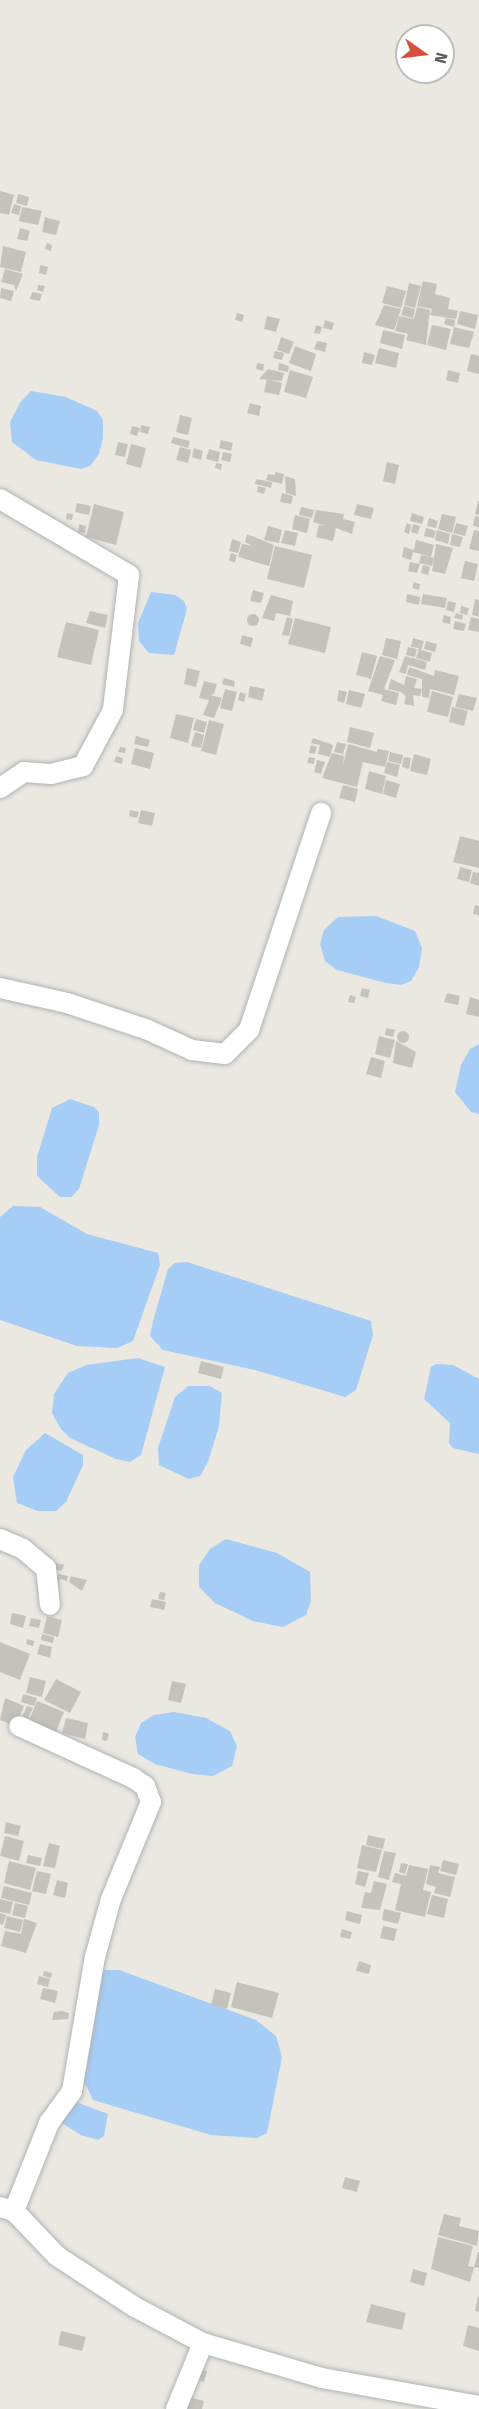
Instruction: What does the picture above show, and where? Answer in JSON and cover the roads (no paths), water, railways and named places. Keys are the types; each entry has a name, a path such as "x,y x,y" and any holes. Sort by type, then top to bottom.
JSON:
{"street":[{"path":"0,500 129,575 113,710 83,766 51,774 24,772 0,788"},
{"path":"0,988 118,1020 192,1050 225,1054 249,1030 321,813"},
{"path":"0,1539 23,1549 46,1568 50,1605"},
{"path":"19,1726 133,1778 145,1786 151,1802 111,1899 95,1957 72,2091 49,2123 7,2209 57,2256 133,2306 203,2343 322,2378 479,2406"},
{"path":"176,2409 203,2343"}],"water":[{"path":"31,391 66,397 97,411 103,420 103,438 99,454 90,466 81,469 36,460 12,442 10,422 20,403"},
{"path":"151,592 175,595 184,601 187,609 174,655 149,653 139,641 138,623"},
{"path":"376,916 415,931 422,948 419,967 411,981 401,985 386,983 337,970 325,961 320,944 324,930 338,917"},
{"path":"479,1044 479,1114 471,1112 455,1092 461,1065 470,1049"},
{"path":"70,1099 94,1107 99,1112 99,1125 79,1189 71,1197 60,1197 37,1176 37,1157 52,1108"},
{"path":"13,1206 40,1207 87,1234 158,1253 160,1265 133,1341 117,1348 77,1346 0,1320 0,1217"},
{"path":"187,1262 371,1321 373,1335 356,1390 345,1397 255,1370 163,1350 150,1336 153,1321 168,1269 175,1263"},
{"path":"138,1358 165,1367 141,1455 130,1462 116,1459 70,1438 61,1429 52,1413 54,1394 68,1373 86,1365"},
{"path":"436,1364 453,1365 479,1379 479,1454 453,1448 449,1443 450,1423 424,1399 431,1367"},
{"path":"188,1386 210,1386 222,1393 219,1426 208,1462 200,1476 189,1479 159,1465 158,1448 175,1397"},
{"path":"45,1433 83,1455 83,1465 66,1502 56,1511 38,1511 17,1503 13,1477 26,1450"},
{"path":"226,1539 277,1553 310,1572 311,1601 306,1615 283,1627 253,1621 215,1603 199,1587 199,1565 210,1549"},
{"path":"174,1712 206,1718 230,1731 237,1746 232,1766 213,1776 192,1774 155,1764 138,1754 135,1737 141,1723 154,1715"},
{"path":"100,1970 119,1970 256,2020 276,2036 282,2057 267,2133 257,2138 211,2135 93,2100 80,2073"},
{"path":"73,2101 108,2114 104,2136 98,2140 81,2135 60,2122"}]}
